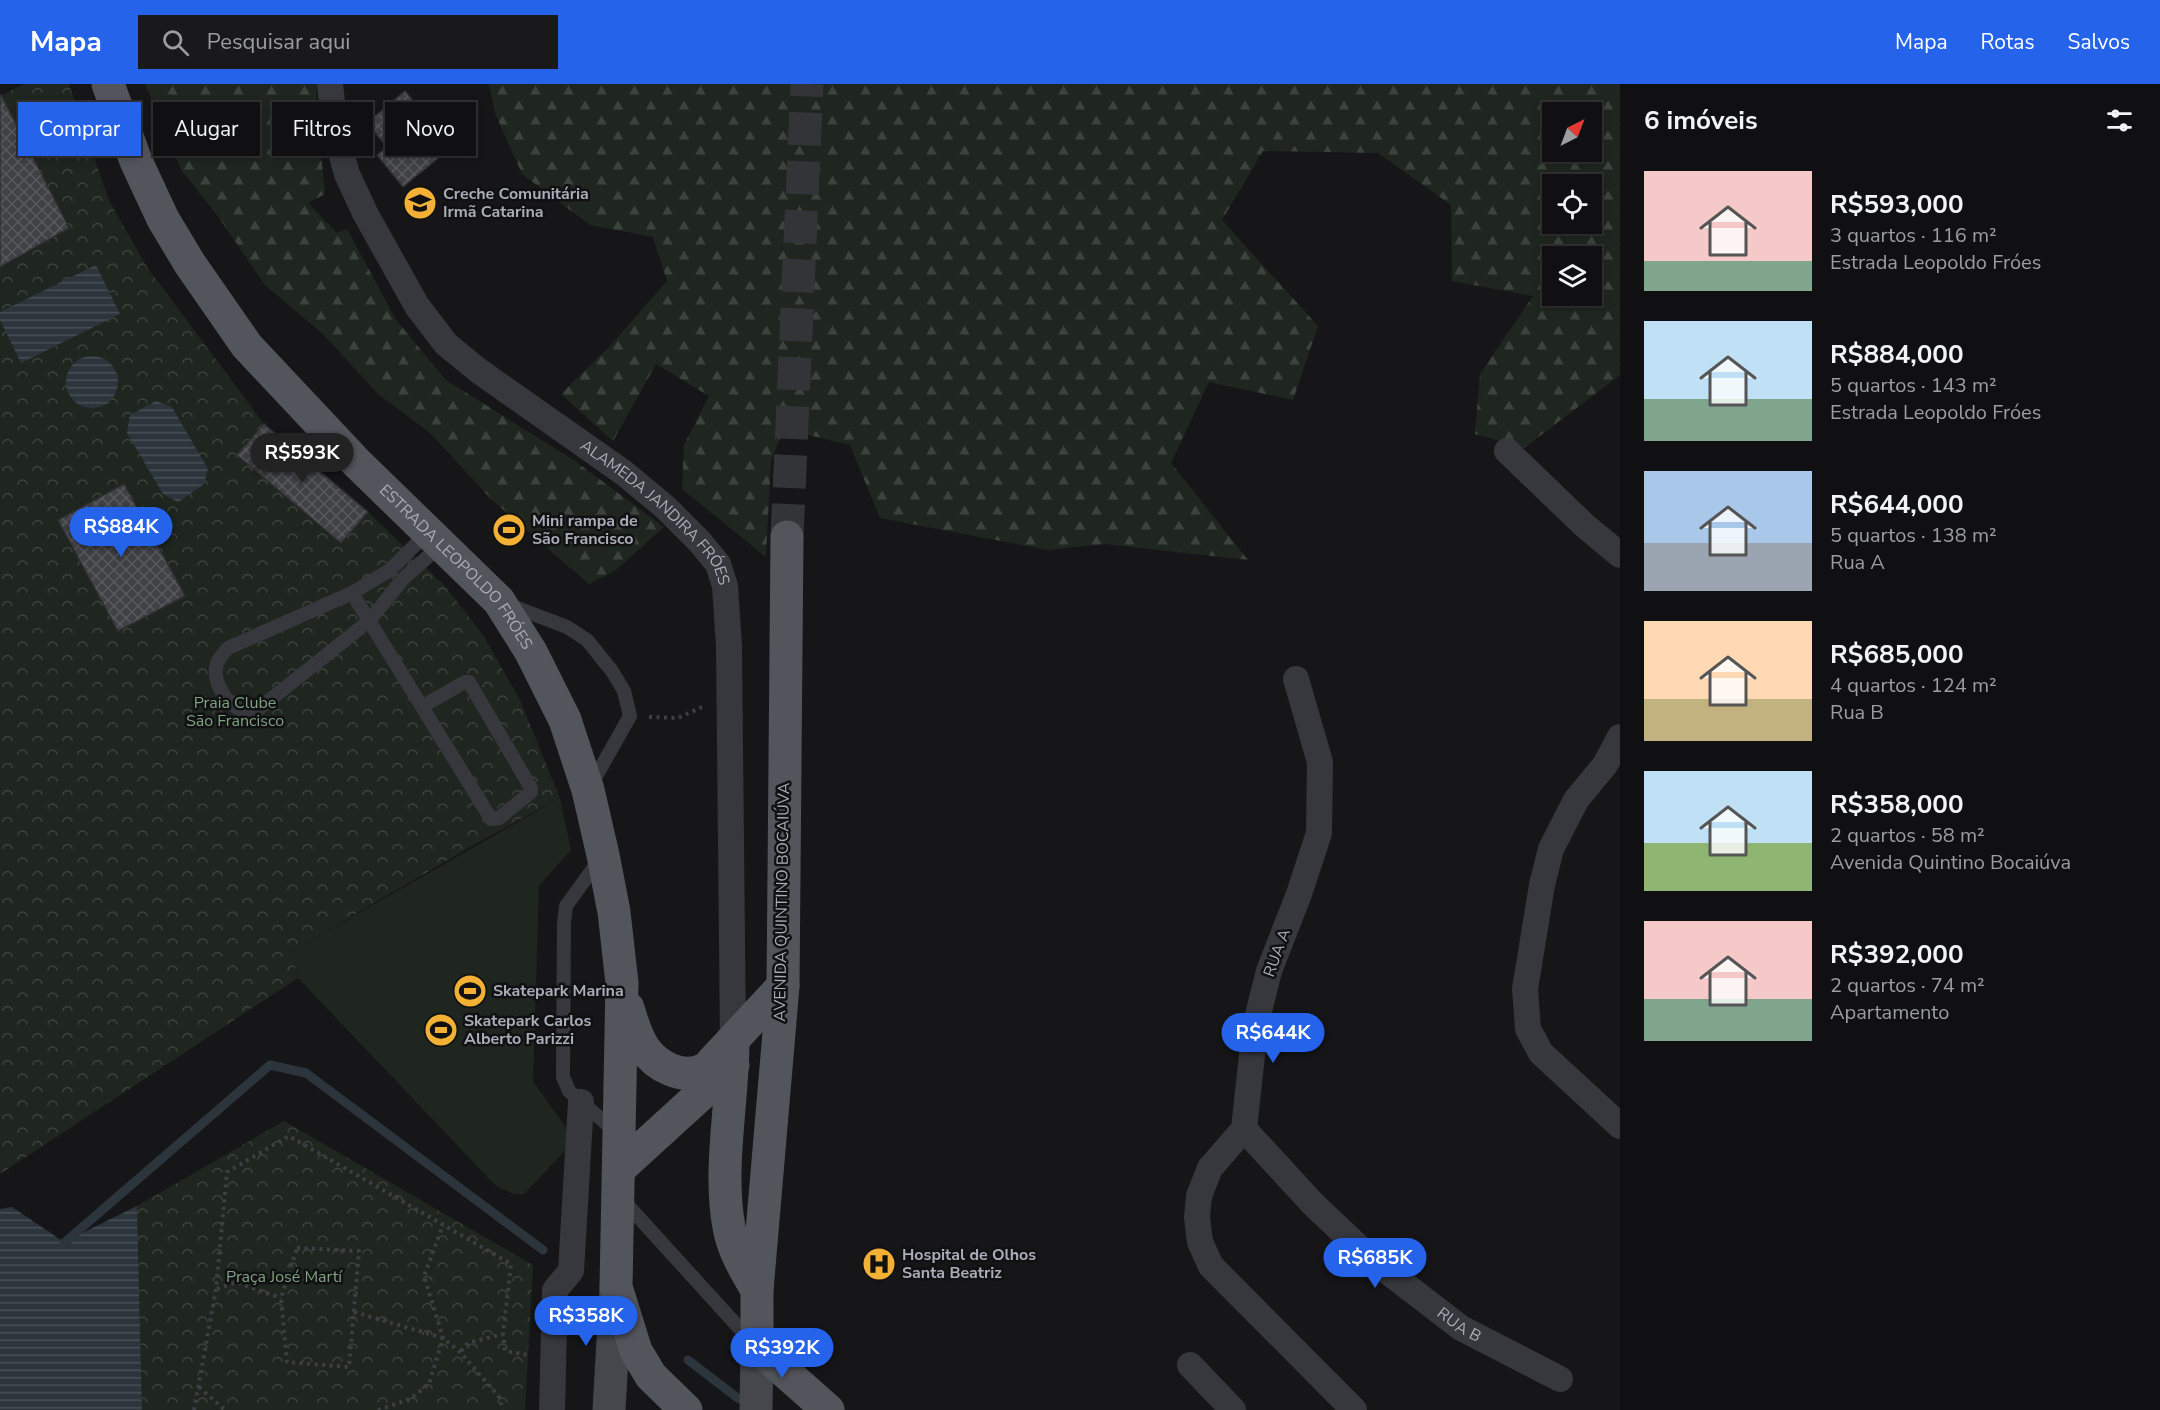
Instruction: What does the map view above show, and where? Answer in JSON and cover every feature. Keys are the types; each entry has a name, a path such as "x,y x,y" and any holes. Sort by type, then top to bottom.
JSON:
{"main road":[{"name":"ESTRADA LEOPOLDO FRÓES","path":"108,84 136,161 163,219 190,264 247,346 357,463 499,601 531,652 566,720 588,790 614,912 622,983"},
{"name":"AVENIDA QUINTINO BOCAIÚVA","path":"756,1410 757,1290 783,986 787,537"},
{"path":"622,983 633,1026 652,1058 663,1066 683,1073 705,1069 733,1053"},
{"path":"609,1410 616,1287 622,983"},
{"path":"619,1182 733,1053 783,986"},
{"path":"733,1053 725,1184 729,1227 736,1252 757,1290"},
{"path":"616,1287 636,1351 651,1376 686,1410"},
{"path":"757,1347 828,1410"}],"street":[{"name":"ALAMEDA JANDIRA FRÓES","path":"330,84 335,131 347,174 365,213 417,306 446,344 479,371 624,472 665,507 718,564 724,586 729,646 733,1053"},
{"path":"1507,451 1584,525 1620,555"},
{"name":"RUA A","path":"1244,1129 1256,1028 1269,972 1299,894 1318,833 1320,762 1296,679"},
{"path":"1620,737 1605,765 1576,800 1551,849 1542,885 1525,989 1528,1029 1541,1053 1620,1126"},
{"path":"552,1410 555,1290 571,1271 580,1102"},
{"path":"1244,1129 1210,1168 1199,1196 1197,1217 1200,1242 1211,1266 1354,1410"},
{"name":"RUA B","path":"1244,1129 1313,1204 1370,1258 1461,1328 1560,1379"},
{"path":"1190,1365 1233,1410"}],"lane":[{"path":"435,538 369,621 256,711 248,713 231,705 217,682 215,670 219,659 228,648 352,593 390,570 435,538"},
{"path":"352,593 491,819 499,818 531,792 531,788 469,682 465,682 423,706"},
{"path":"499,601 567,627 587,640 612,671 624,691 630,716 588,790"},
{"path":"603,855 566,906 563,1077 569,1091 620,1136"},
{"path":"619,1182 654,1231 757,1347"}],"path":[{"path":"630,716 678,718 729,695"},
{"path":"194,1410 216,1289 227,1172 289,1136 511,1264 503,1334 505,1351 553,1359"},
{"path":"378,1410 410,1399 429,1384 442,1338 424,1276 443,1225"},
{"path":"297,1248 358,1251 349,1367 287,1362 281,1298 297,1248"},
{"path":"216,1289 236,1282 281,1298"},
{"path":"354,1312 442,1338 460,1352 500,1398 502,1410"},
{"path":"460,1352 468,1343 503,1334"},
{"path":"199,1388 225,1410"}],"green space":[{"name":"Praia Clube São Francisco","path":"24,84 69,84 75,102 18,102 18,156 94,156 109,201 147,267 264,424 368,512 445,586 483,635 520,700 560,798 472,846 292,951 298,978 0,1174 0,96"},
{"path":"145,84 317,84 316,102 272,102 272,156 321,156 325,194 308,203 337,233 347,229 396,320 446,380 575,461 664,527 615,571 589,584 491,499 430,433 377,393 324,335 265,285 217,215 182,171 176,156 260,156 260,102 153,103"},
{"path":"489,84 1620,84 1620,375 1524,448 1475,434 1480,374 1533,296 1452,281 1451,205 1378,153 1263,151 1222,220 1318,326 1293,400 1209,382 1171,463 1248,560 1105,544 1048,550 880,518 850,445 784,429 771,461 766,557 682,489 684,445 709,396 656,364 613,441 561,394 609,347 667,281 653,237 590,225 522,174 495,113"},
{"name":"Skatepark Carlos Alberto Parizzi","path":"560,798 571,850 539,886 533,1081 572,1136 568,1148 524,1194 513,1194 496,1186 298,978 292,951"},
{"name":"Praça José Martí","path":"284,1121 533,1265 525,1410 142,1410 137,1206"}],"shaded area":[{"path":"96,265 120,314 21,363 0,320 0,312"},
{"path":"92,356 102,358 110,364 116,372 118,382 116,392 110,400 102,406 92,408 82,406 74,400 68,392 66,382 68,372 74,364 82,358"},
{"path":"156,401 172,407 208,469 204,484 178,502 163,494 127,433 130,415"},
{"path":"137,1206 142,1410 0,1410 0,1209 12,1207 64,1242"}],"building":[{"path":"405,91 414,102 392,102"},
{"path":"0,96 18,128 18,156 32,156 69,228 0,267"},
{"path":"385,108 385,145 373,130 373,118"},
{"path":"385,149 385,156 441,156 403,187 377,155"},
{"path":"264,424 368,512 341,543 237,455"},
{"path":"124,484 185,596 118,631 58,520"}],"waterway":[{"path":"64,1243 270,1065 306,1073 543,1250"},
{"path":"688,1360 739,1399"}],"tunnel":[{"path":"787,537 807,84"}],"place":[{"name":"Creche Comunitária Irmã Catarina","path":"420,203"},
{"name":"Mini rampa de São Francisco","path":"509,530"},
{"name":"Skatepark Marina","path":"470,991"},
{"name":"Skatepark Carlos Alberto Parizzi","path":"441,1030"},
{"name":"Hospital de Olhos Santa Beatriz","path":"879,1264"}]}
